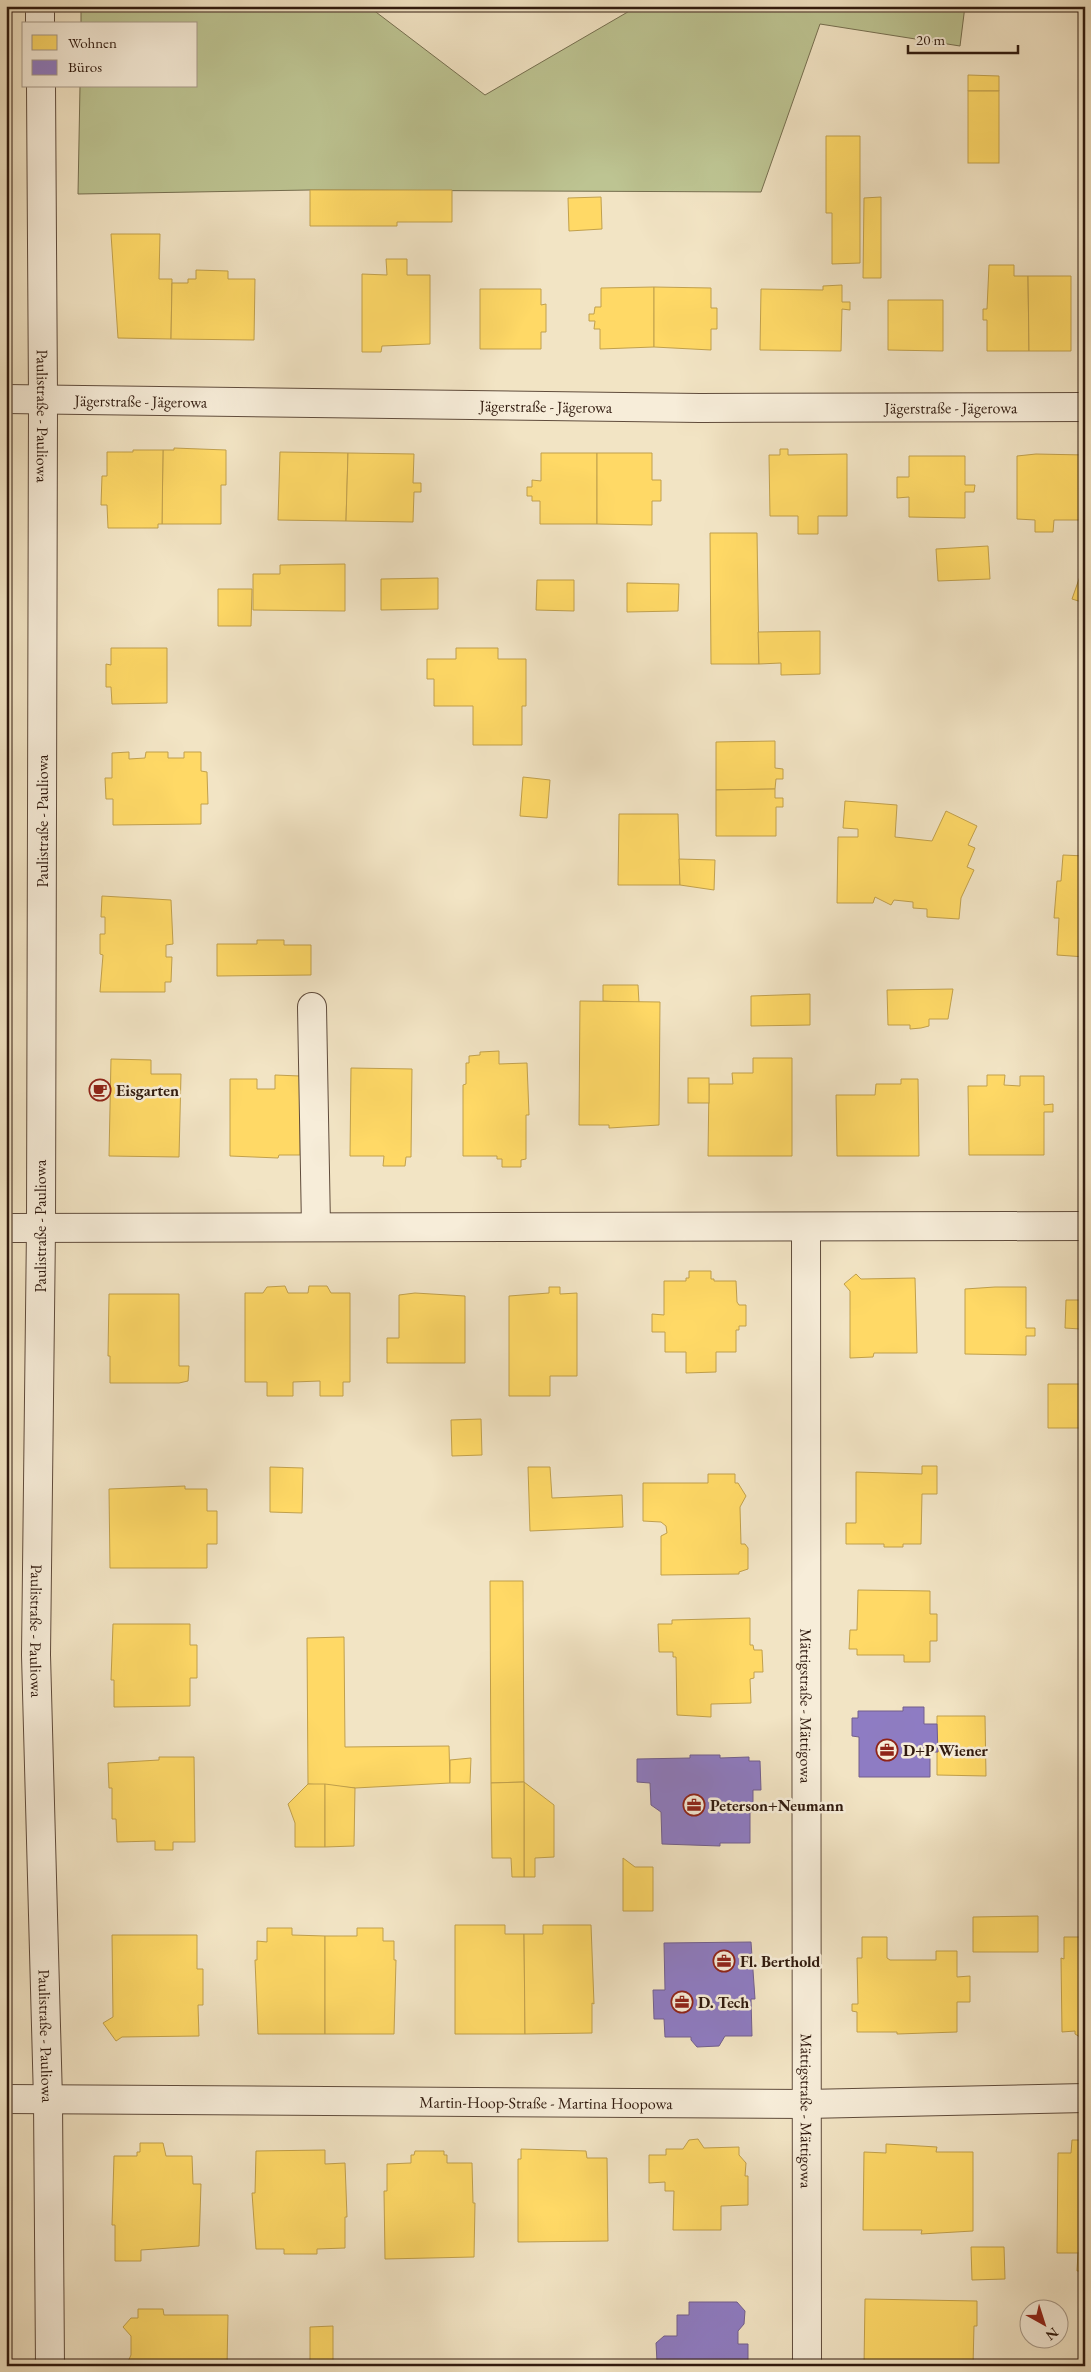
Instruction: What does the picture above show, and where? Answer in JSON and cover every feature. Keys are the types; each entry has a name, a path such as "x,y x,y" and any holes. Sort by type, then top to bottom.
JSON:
{"street":[{"path":"40,6 40,22"},
{"name":"Paulistraße - Pauliowa","path":"41,88 43,399 41,1228 36,1656 48,2100 50,2366"},
{"name":"Jägerstraße - Jägerowa","path":"6,399 700,408 1085,407"},
{"path":"312,1007 316,1227"},
{"path":"6,1228 1085,1226"},
{"name":"Mättigstraße - Mättigowa","path":"806,1227 807,2366"},
{"name":"Martin-Hoop-Straße - Martina Hoopowa","path":"6,2100 806,2104 1085,2098"}],"green space":[{"path":"81,6 368,6 485,95 638,6 965,6 960,46 820,24 761,192 310,190 78,194 80,88 198,88 198,22 81,22"}],"building: Wohnen":[{"path":"968,75 999,76 999,91 968,91"},
{"path":"968,91 999,91 999,163 968,163"},
{"path":"826,136 860,136 860,263 832,264 832,213 826,213"},
{"path":"310,190 452,190 452,222 397,222 397,226 310,226"},
{"path":"601,197 602,229 569,231 568,198"},
{"path":"881,197 881,278 863,278 864,198"},
{"path":"111,234 160,234 159,279 172,279 171,339 118,338"},
{"path":"386,259 407,259 407,275 430,275 430,344 382,346 381,352 362,352 362,274 387,275"},
{"path":"989,265 1014,265 1014,276 1028,276 1029,351 987,351 987,320 983,320 983,309 987,309"},
{"path":"196,270 228,271 228,279 255,279 254,340 171,339 172,283 188,283 188,279 196,279"},
{"path":"1028,276 1071,276 1071,351 1029,351"},
{"path":"842,285 842,302 850,302 850,310 842,309 841,351 760,350 761,289 823,290 823,286"},
{"path":"654,287 654,347 600,349 600,329 594,329 595,321 589,321 589,314 594,314 595,307 601,307 601,288"},
{"path":"654,287 711,288 711,308 717,308 717,329 711,329 711,350 654,347"},
{"path":"480,289 541,289 541,305 546,304 546,332 541,332 541,349 480,349"},
{"path":"888,300 943,300 943,351 888,350"},
{"path":"174,448 226,450 226,485 221,485 221,524 162,524 163,450 174,450"},
{"path":"780,449 788,449 788,455 847,454 847,516 818,516 818,534 798,534 798,516 770,516 769,455 780,455"},
{"path":"133,450 163,450 162,524 158,524 158,528 108,528 107,505 101,505 102,476 107,476 107,452 133,452"},
{"path":"280,452 348,453 346,521 278,520"},
{"path":"348,453 414,454 413,483 421,483 421,492 414,492 413,522 346,521"},
{"path":"541,453 597,453 597,524 540,524 540,501 532,501 532,496 527,496 527,487 532,487 532,480 541,481"},
{"path":"597,453 652,453 652,480 661,480 661,501 652,501 652,525 597,524"},
{"path":"1036,454 1085,455 1085,520 1054,520 1053,532 1035,532 1035,520 1017,519 1017,456"},
{"path":"909,456 965,456 965,485 975,485 974,492 965,492 965,518 909,517 909,497 897,498 897,477 909,477"},
{"path":"710,533 757,533 759,664 711,664"},
{"path":"988,546 990,579 938,581 936,549"},
{"path":"1085,562 1085,603 1072,599"},
{"path":"345,564 345,611 253,610 253,574 280,574 280,565"},
{"path":"438,578 438,609 381,610 381,579"},
{"path":"537,580 574,580 574,611 536,610"},
{"path":"627,583 679,584 678,611 627,612"},
{"path":"218,589 252,589 251,626 218,626"},
{"path":"820,631 820,674 781,675 781,663 759,664 758,632"},
{"path":"111,648 167,648 167,703 112,704 111,687 106,687 106,664 111,665"},
{"path":"456,648 498,648 498,659 526,659 526,706 522,706 522,745 473,745 473,706 434,706 434,679 427,679 427,659 456,659"},
{"path":"775,741 775,768 783,769 783,779 776,779 775,789 716,790 716,742"},
{"path":"129,752 129,759 145,758 146,752 168,752 168,758 184,758 184,752 201,752 201,771 207,772 208,804 201,804 201,824 113,825 113,799 106,799 105,778 112,778 112,753"},
{"path":"523,777 550,780 547,818 520,816"},
{"path":"775,789 775,798 783,798 783,807 776,807 776,836 716,836 716,790"},
{"path":"845,801 897,805 895,837 932,841 946,811 977,826 968,845 975,848 967,867 974,870 961,898 959,919 927,917 927,909 913,908 913,902 894,900 891,905 875,897 873,903 837,903 838,837 858,837 858,829 843,828"},
{"path":"619,814 678,814 680,885 618,885"},
{"path":"1063,855 1085,856 1085,957 1057,955 1059,918 1054,918 1057,881 1061,881"},
{"path":"679,859 715,860 714,890 680,885"},
{"path":"102,896 171,900 173,944 166,945 166,957 172,957 171,982 165,982 165,992 100,992 103,955 100,954 100,934 105,934 105,917 101,917"},
{"path":"257,940 284,940 284,945 311,945 311,975 217,976 217,944 257,944"},
{"path":"603,985 638,985 639,1003 603,1001"},
{"path":"953,989 948,1019 929,1019 929,1026 921,1028 910,1029 910,1025 888,1025 887,990"},
{"path":"810,994 810,1025 751,1026 751,996"},
{"path":"580,1001 660,1002 659,1125 609,1128 609,1125 579,1125"},
{"path":"499,1051 499,1064 527,1063 529,1115 526,1115 526,1159 521,1160 521,1167 502,1167 502,1159 497,1159 497,1156 463,1156 463,1085 466,1084 466,1063 469,1063 469,1056 480,1055 480,1052"},
{"path":"753,1058 792,1058 792,1156 708,1156 709,1084 733,1084 732,1073 753,1073"},
{"path":"111,1059 151,1060 151,1074 181,1074 179,1157 109,1156"},
{"path":"351,1068 412,1069 411,1157 406,1157 405,1166 383,1166 384,1156 350,1156"},
{"path":"275,1075 300,1076 300,1155 279,1155 278,1158 230,1156 230,1079 257,1079 257,1089 275,1089"},
{"path":"987,1075 1005,1075 1004,1085 1020,1086 1020,1076 1044,1076 1044,1105 1053,1104 1053,1112 1044,1112 1044,1155 969,1155 968,1086 987,1086"},
{"path":"688,1078 709,1078 709,1103 688,1103"},
{"path":"901,1079 918,1079 919,1156 837,1156 836,1095 875,1095 876,1084 901,1084"},
{"path":"689,1271 711,1271 711,1279 714,1279 714,1281 736,1281 737,1302 739,1305 746,1305 746,1326 739,1326 739,1330 736,1330 736,1352 716,1352 716,1372 686,1373 686,1352 665,1352 665,1332 652,1332 652,1314 664,1315 664,1281 686,1281 686,1278 689,1278"},
{"path":"856,1274 861,1279 915,1278 917,1353 874,1353 873,1357 850,1358 850,1291 844,1284"},
{"path":"1080,1285 1085,1285 1085,1344 1081,1344 1080,1329 1065,1328 1066,1300 1080,1300"},
{"path":"285,1286 288,1293 308,1293 309,1286 327,1286 331,1293 350,1293 350,1382 343,1382 343,1396 320,1396 320,1381 293,1382 293,1396 267,1396 267,1382 245,1382 245,1293 263,1293 267,1287"},
{"path":"549,1287 560,1287 560,1294 577,1293 577,1376 550,1376 550,1396 509,1396 509,1296 549,1293"},
{"path":"1026,1287 1026,1328 1035,1328 1035,1336 1026,1336 1026,1355 965,1354 965,1289"},
{"path":"415,1293 465,1296 465,1363 387,1363 387,1338 399,1338 399,1295"},
{"path":"109,1294 179,1294 179,1366 189,1366 188,1381 179,1383 110,1383 110,1356 108,1356"},
{"path":"1048,1384 1085,1384 1084,1428 1048,1428"},
{"path":"481,1419 482,1455 452,1456 451,1420"},
{"path":"922,1466 937,1466 937,1494 922,1494 921,1544 903,1544 903,1547 884,1547 884,1544 846,1544 846,1523 856,1523 856,1472 922,1474"},
{"path":"270,1467 303,1468 302,1513 270,1512"},
{"path":"528,1467 550,1467 552,1498 622,1495 623,1527 530,1531"},
{"path":"708,1474 735,1474 735,1483 738,1483 746,1496 740,1507 741,1544 745,1544 748,1548 748,1569 739,1572 739,1574 661,1575 661,1536 667,1533 666,1526 661,1522 643,1521 643,1483 708,1483"},
{"path":"185,1486 185,1489 207,1489 207,1511 217,1511 217,1544 207,1544 207,1568 110,1568 109,1489"},
{"path":"490,1581 523,1581 524,1782 491,1783"},
{"path":"858,1590 930,1591 930,1614 937,1614 937,1641 930,1641 930,1662 904,1662 904,1655 857,1655 857,1649 849,1649 850,1630 857,1630"},
{"path":"750,1618 750,1645 753,1645 754,1650 762,1650 763,1672 754,1672 754,1678 750,1679 751,1703 711,1704 711,1717 677,1715 676,1657 673,1657 673,1652 659,1652 658,1624 672,1624 672,1620"},
{"path":"113,1624 190,1624 190,1645 197,1645 197,1678 190,1678 190,1706 114,1707 114,1680 111,1680"},
{"path":"344,1637 345,1747 449,1746 450,1783 355,1788 308,1784 307,1638"},
{"path":"937,1716 985,1716 986,1776 937,1775"},
{"path":"159,1757 194,1757 195,1842 173,1842 173,1850 155,1850 155,1841 117,1842 116,1819 112,1819 112,1788 109,1788 108,1763 159,1760"},
{"path":"471,1758 470,1783 450,1783 450,1760"},
{"path":"524,1782 554,1805 554,1857 535,1858 535,1877 524,1877"},
{"path":"524,1782 524,1877 512,1877 511,1858 492,1858 491,1783"},
{"path":"308,1784 325,1784 325,1847 295,1847 295,1823 288,1804"},
{"path":"325,1784 355,1788 354,1846 325,1847"},
{"path":"623,1858 635,1867 653,1867 653,1911 623,1911"},
{"path":"1038,1916 1038,1952 973,1952 973,1917"},
{"path":"455,1925 505,1925 505,1934 524,1934 525,2034 455,2034"},
{"path":"543,1925 591,1925 594,2004 592,2003 592,2033 525,2034 524,1934 543,1934"},
{"path":"267,1928 292,1928 292,1935 325,1936 325,2034 258,2034 255,1960 257,1960 257,1941 267,1942"},
{"path":"357,1928 383,1928 383,1941 394,1941 394,1960 396,1960 394,2034 325,2034 325,1936 357,1936"},
{"path":"112,1935 197,1935 197,1969 203,1969 203,2005 198,2005 199,2036 122,2037 116,2041 103,2023 113,2017"},
{"path":"862,1937 887,1937 887,1958 890,1960 936,1960 936,1951 957,1951 957,1977 970,1976 970,2002 957,2002 957,2032 897,2034 897,2032 857,2032 857,2012 852,2011 852,2004 858,2004 857,1958 862,1958"},
{"path":"1064,1937 1085,1937 1085,2040 1075,2034 1075,2031 1062,2032 1061,1958 1064,1959"},
{"path":"698,2139 704,2148 739,2147 739,2155 746,2163 745,2176 748,2176 748,2205 721,2206 721,2230 673,2230 674,2191 665,2191 665,2182 649,2183 649,2155 666,2155 666,2149 683,2149 689,2140"},
{"path":"1072,2140 1085,2140 1085,2253 1057,2253 1058,2153 1071,2153"},
{"path":"140,2143 163,2143 166,2156 192,2156 193,2184 201,2184 199,2246 141,2250 141,2261 115,2261 115,2225 112,2225 114,2156 137,2156 137,2152 140,2152"},
{"path":"886,2144 937,2147 936,2152 973,2152 973,2231 921,2234 922,2230 863,2230 864,2152 886,2153"},
{"path":"521,2149 586,2151 587,2158 607,2158 608,2241 518,2242 518,2159 521,2159"},
{"path":"325,2150 325,2164 345,2163 347,2217 345,2217 345,2248 317,2249 317,2254 284,2254 284,2249 256,2249 252,2193 255,2193 256,2151"},
{"path":"415,2151 444,2151 444,2155 447,2155 447,2163 472,2163 473,2203 475,2203 474,2257 385,2259 384,2191 387,2191 387,2164 411,2163 411,2155 414,2155"},
{"path":"971,2247 1004,2247 1005,2279 972,2280"},
{"path":"1078,2253 1085,2253 1085,2271 1077,2271"},
{"path":"865,2299 977,2301 977,2326 974,2326 973,2366 864,2366"},
{"path":"138,2309 163,2309 164,2315 228,2315 227,2366 126,2366 131,2355 131,2336 123,2327 131,2318 138,2318"},
{"path":"333,2326 333,2366 310,2366 310,2327"}],"building: Büros":[{"path":"903,1707 924,1707 924,1724 937,1724 938,1752 930,1752 930,1777 859,1777 859,1737 852,1736 852,1718 858,1718 858,1711 903,1711"},
{"path":"690,1755 720,1755 720,1758 749,1757 749,1761 760,1761 761,1790 753,1790 753,1812 750,1812 750,1843 720,1843 720,1846 662,1844 661,1812 651,1805 650,1783 637,1782 637,1759 690,1758"},
{"path":"751,1942 755,1999 751,1999 752,2036 725,2036 719,2046 697,2047 691,2040 691,2037 665,2037 664,2019 654,2019 653,1990 665,1990 664,1943"},
{"path":"689,2302 737,2302 745,2311 744,2324 738,2331 738,2344 748,2344 748,2366 662,2366 657,2362 656,2343 664,2336 677,2336 677,2315 689,2315"}],"place":[{"name":"Eisgarten","path":"100,1090"},
{"name":"D+P Wiener","path":"887,1750"},
{"name":"Peterson+Neumann","path":"694,1805"},
{"name":"Fl. Berthold","path":"724,1961"},
{"name":"D. Tech","path":"682,2002"}]}
